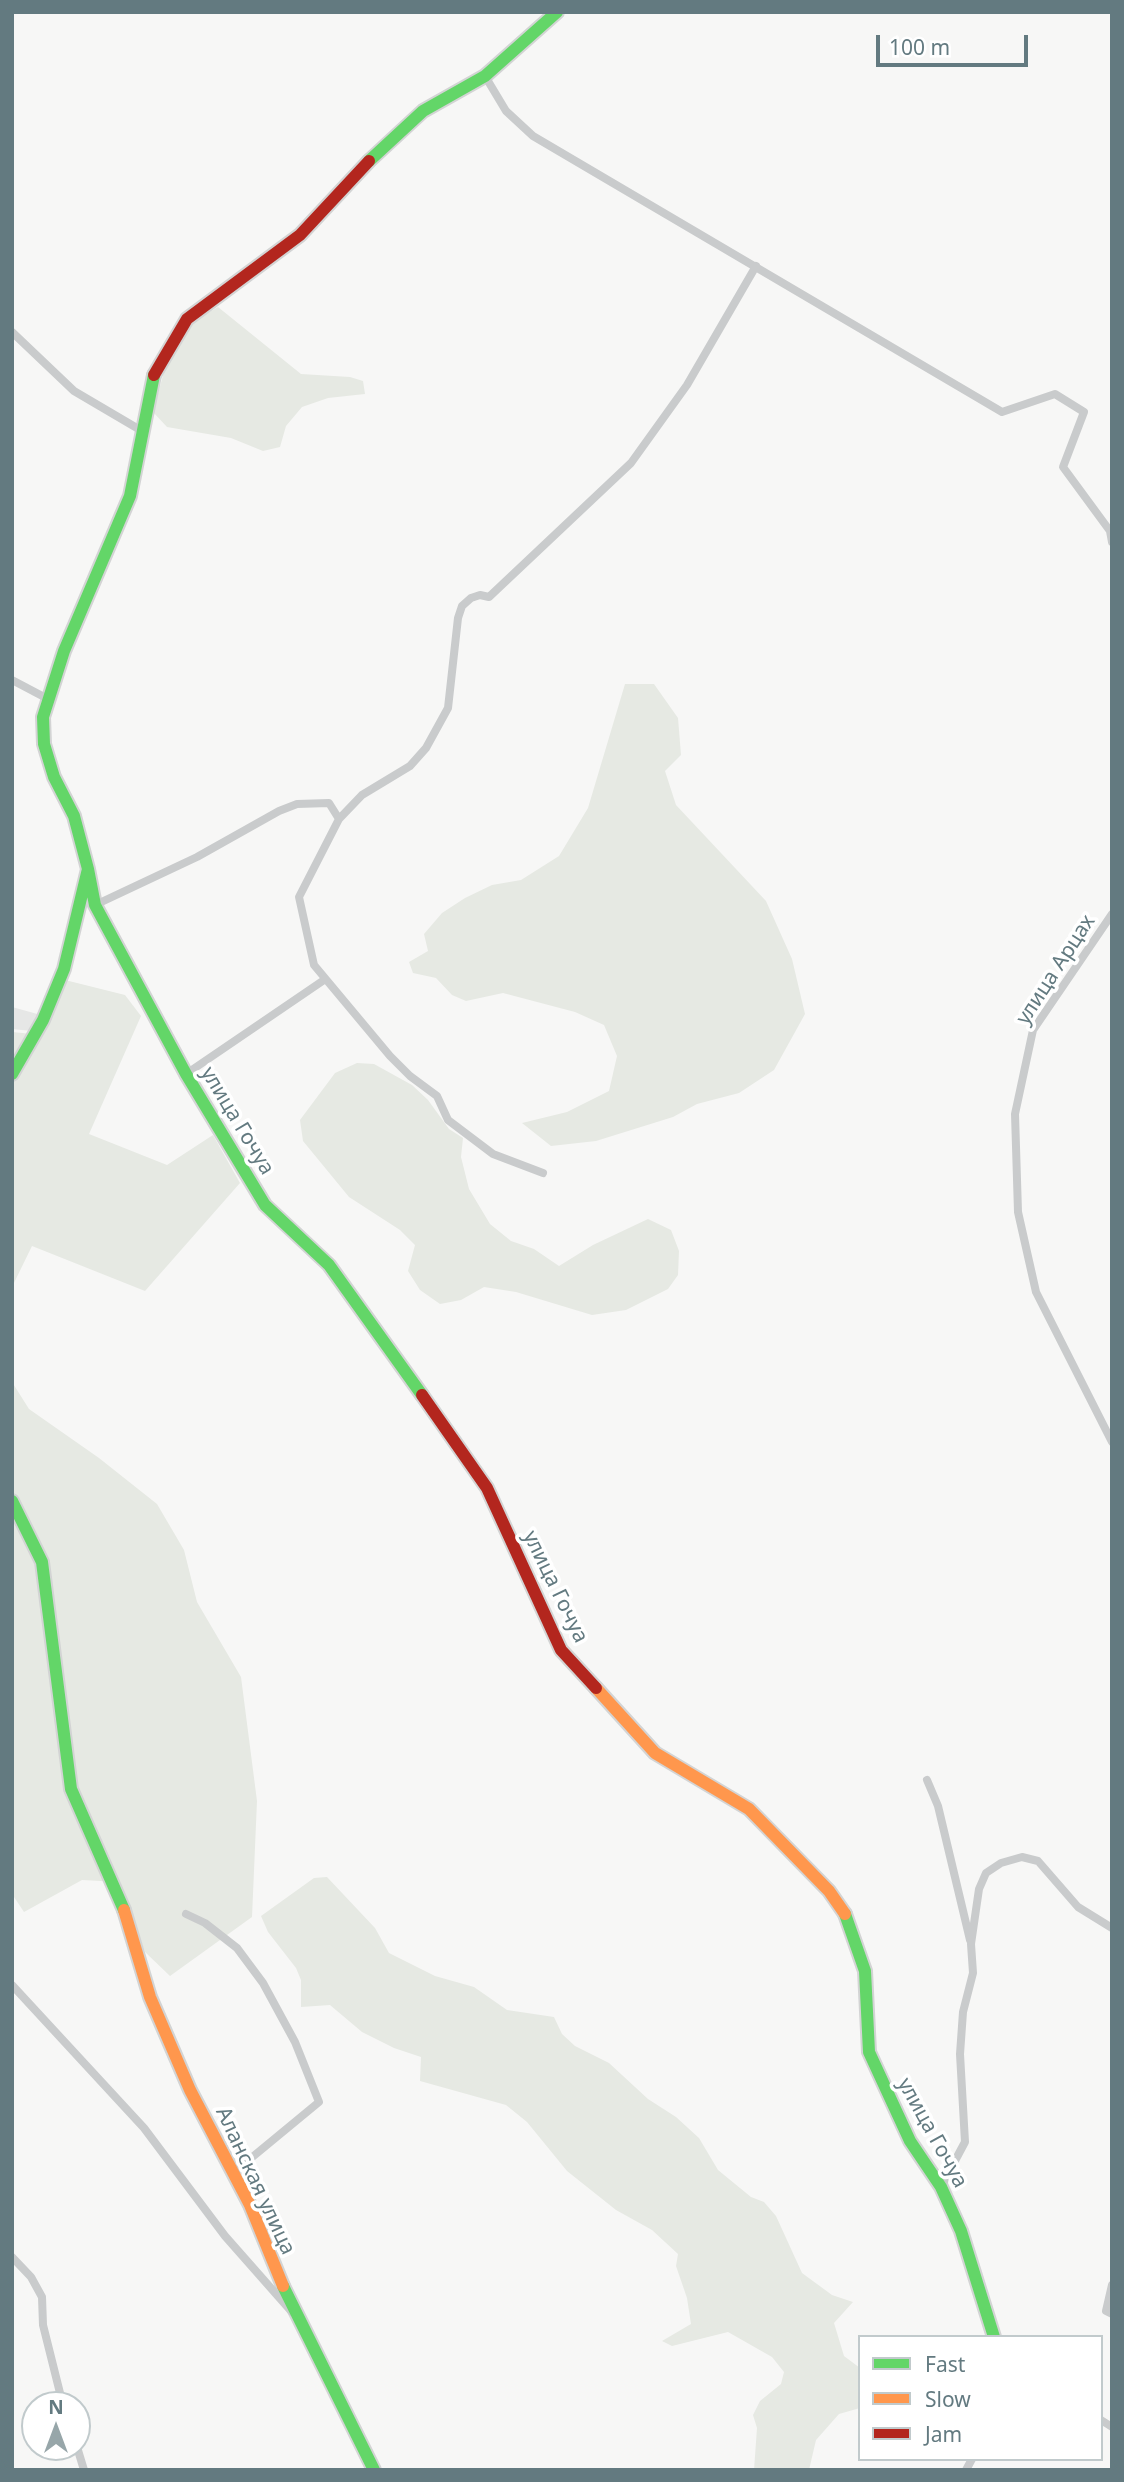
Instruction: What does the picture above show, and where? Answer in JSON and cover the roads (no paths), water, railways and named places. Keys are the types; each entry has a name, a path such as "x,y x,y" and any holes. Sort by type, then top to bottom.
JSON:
{"street":[{"name":"улица Гочуа","path":"557,12 485,76 424,111 380,149 300,235 187,319 154,375 142,431 140,459 130,496 83,601 48,699 43,717 44,744 54,777 75,816 95,905 186,1074 265,1205 329,1265 456,1441 487,1489 561,1650 655,1753 749,1810 835,1900 847,1918 865,1971 869,2052 910,2141 941,2187 961,2231 993,2335"},
{"path":"485,76 506,111 533,136 1002,412 1055,394 1084,412 1063,467 1110,531 1112,542"},
{"path":"543,1173 493,1154 448,1120 437,1096 410,1076 324,980 309,950 299,897 339,819 362,795 410,766 426,748 447,708 458,618 463,606 471,598 480,595 489,597 631,463 687,385 756,266"},
{"path":"12,332 74,391 142,431"},
{"path":"12,680 48,699"},
{"path":"95,905 185,863 266,817 298,804 329,803 339,819"},
{"path":"12,1074 43,1020 64,969 88,870"},
{"name":"улица Арцах","path":"1112,914 1034,1030 1015,1114 1018,1212 1036,1292 1112,1442"},
{"path":"186,1074 324,980"},
{"name":"Аланская улица","path":"12,1501 42,1562 52,1622 60,1720 71,1789 121,1900 150,1997 190,2090 233,2173 299,2321 374,2470"},
{"path":"927,1780 938,1806 971,1944 973,1973 963,2012 960,2054 965,2142 941,2187"},
{"path":"971,1944 979,1889 986,1873 1002,1863 1022,1857 1038,1861 1079,1907 1112,1928"},
{"path":"186,1914 205,1923 237,1948 263,1983 295,2042 319,2102 233,2173"},
{"path":"12,1985 144,2129 225,2236 299,2321"},
{"path":"12,2257 31,2277 42,2297 43,2325 60,2391"},
{"path":"1112,2285 1105,2311 1112,2314"}]}
